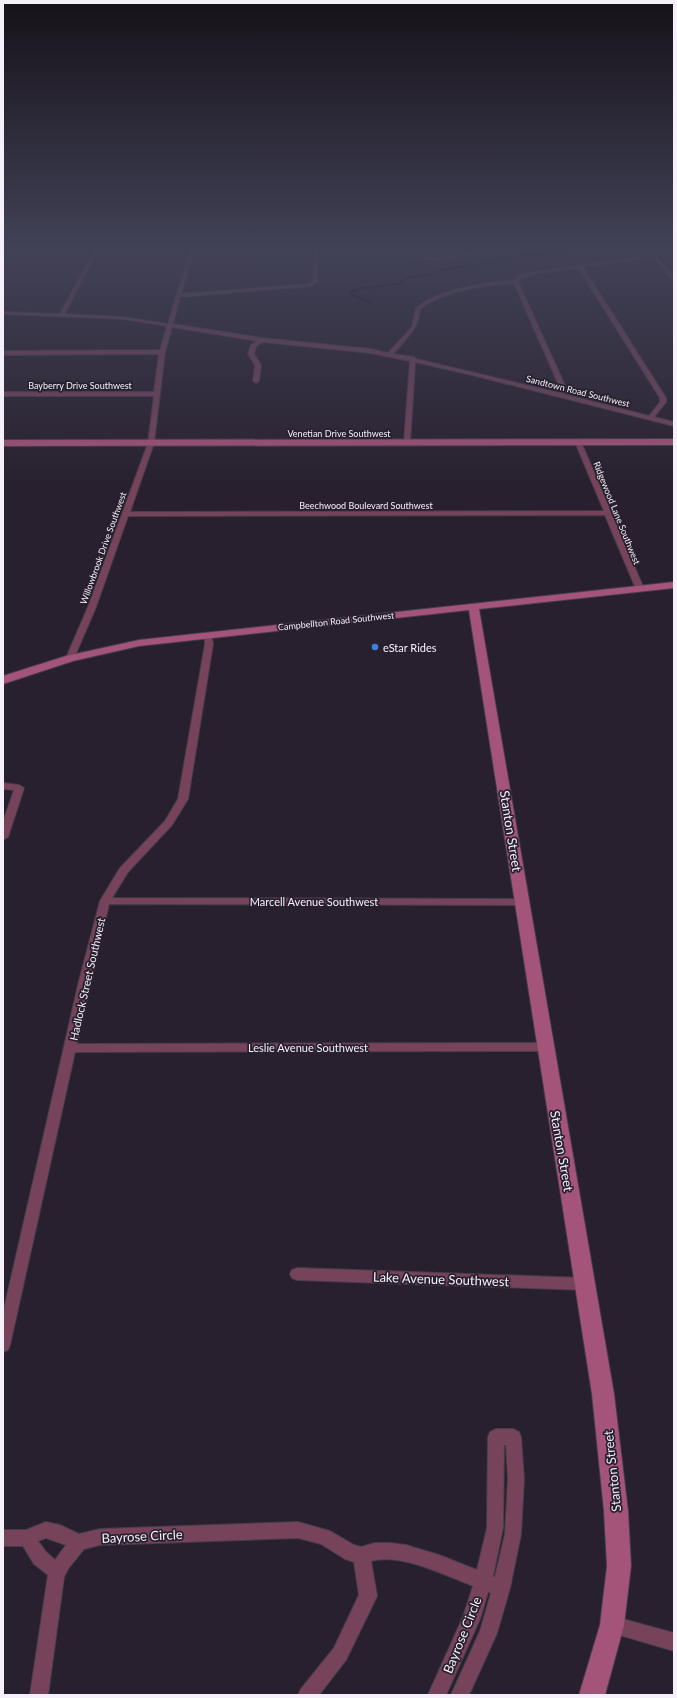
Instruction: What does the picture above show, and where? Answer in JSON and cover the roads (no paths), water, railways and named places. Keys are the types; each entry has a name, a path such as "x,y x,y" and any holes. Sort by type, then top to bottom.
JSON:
{"street":[{"name":"Willowbrook Drive Southwest","path":"70,658 92,607 151,442 162,352 169,329"},
{"name":"Sandtown Road Southwest","path":"196,329 262,340 355,349 389,355 560,395 674,424"},
{"path":"389,355 412,329"},
{"path":"537,329 564,390 560,395"},
{"path":"620,329 663,398 663,402 650,418"},
{"path":"256,381 258,364 251,354 254,345 262,340"},
{"path":"3,353 162,352"},
{"path":"406,443 412,362 414,360"},
{"name":"Bayberry Drive Southwest","path":"3,394 158,394"},
{"name":"Ridgewood Lane Southwest","path":"578,442 640,589"},
{"name":"Venetian Drive Southwest","path":"3,443 674,442"},
{"name":"Beechwood Boulevard Southwest","path":"125,514 608,513"},
{"name":"Campbellton Road Southwest","path":"3,680 70,658 139,643 674,585"},
{"name":"Stanton Street","path":"473,607 476,614 545,1047 603,1394 616,1511 619,1566 612,1625 592,1695"},
{"name":"Hadlock Street Southwest","path":"3,1345 85,982 105,901 124,870 169,823 183,799 209,644 208,635"},
{"path":"3,786 19,788 3,837"},
{"name":"Marcell Avenue Southwest","path":"105,901 522,902"},
{"name":"Leslie Avenue Southwest","path":"71,1048 545,1047"},
{"name":"Lake Avenue Southwest","path":"297,1274 585,1284"},
{"path":"460,1695 488,1633 501,1588 513,1534 516,1479 513,1437 496,1437 495,1528 483,1581 501,1588"},
{"path":"3,1538 28,1538 38,1532 46,1530 60,1533 79,1542 62,1563 58,1572 39,1695"},
{"name":"Bayrose Circle","path":"79,1542 100,1536 298,1530 324,1537 351,1553 361,1555 369,1552 393,1552 412,1556 483,1581 471,1619 437,1695"},
{"path":"28,1538 33,1551 42,1562 58,1572"},
{"path":"307,1695 340,1654 368,1596 361,1555"},
{"path":"612,1625 674,1642"}],"place":[{"name":"eStar Rides","path":"375,647"}]}
